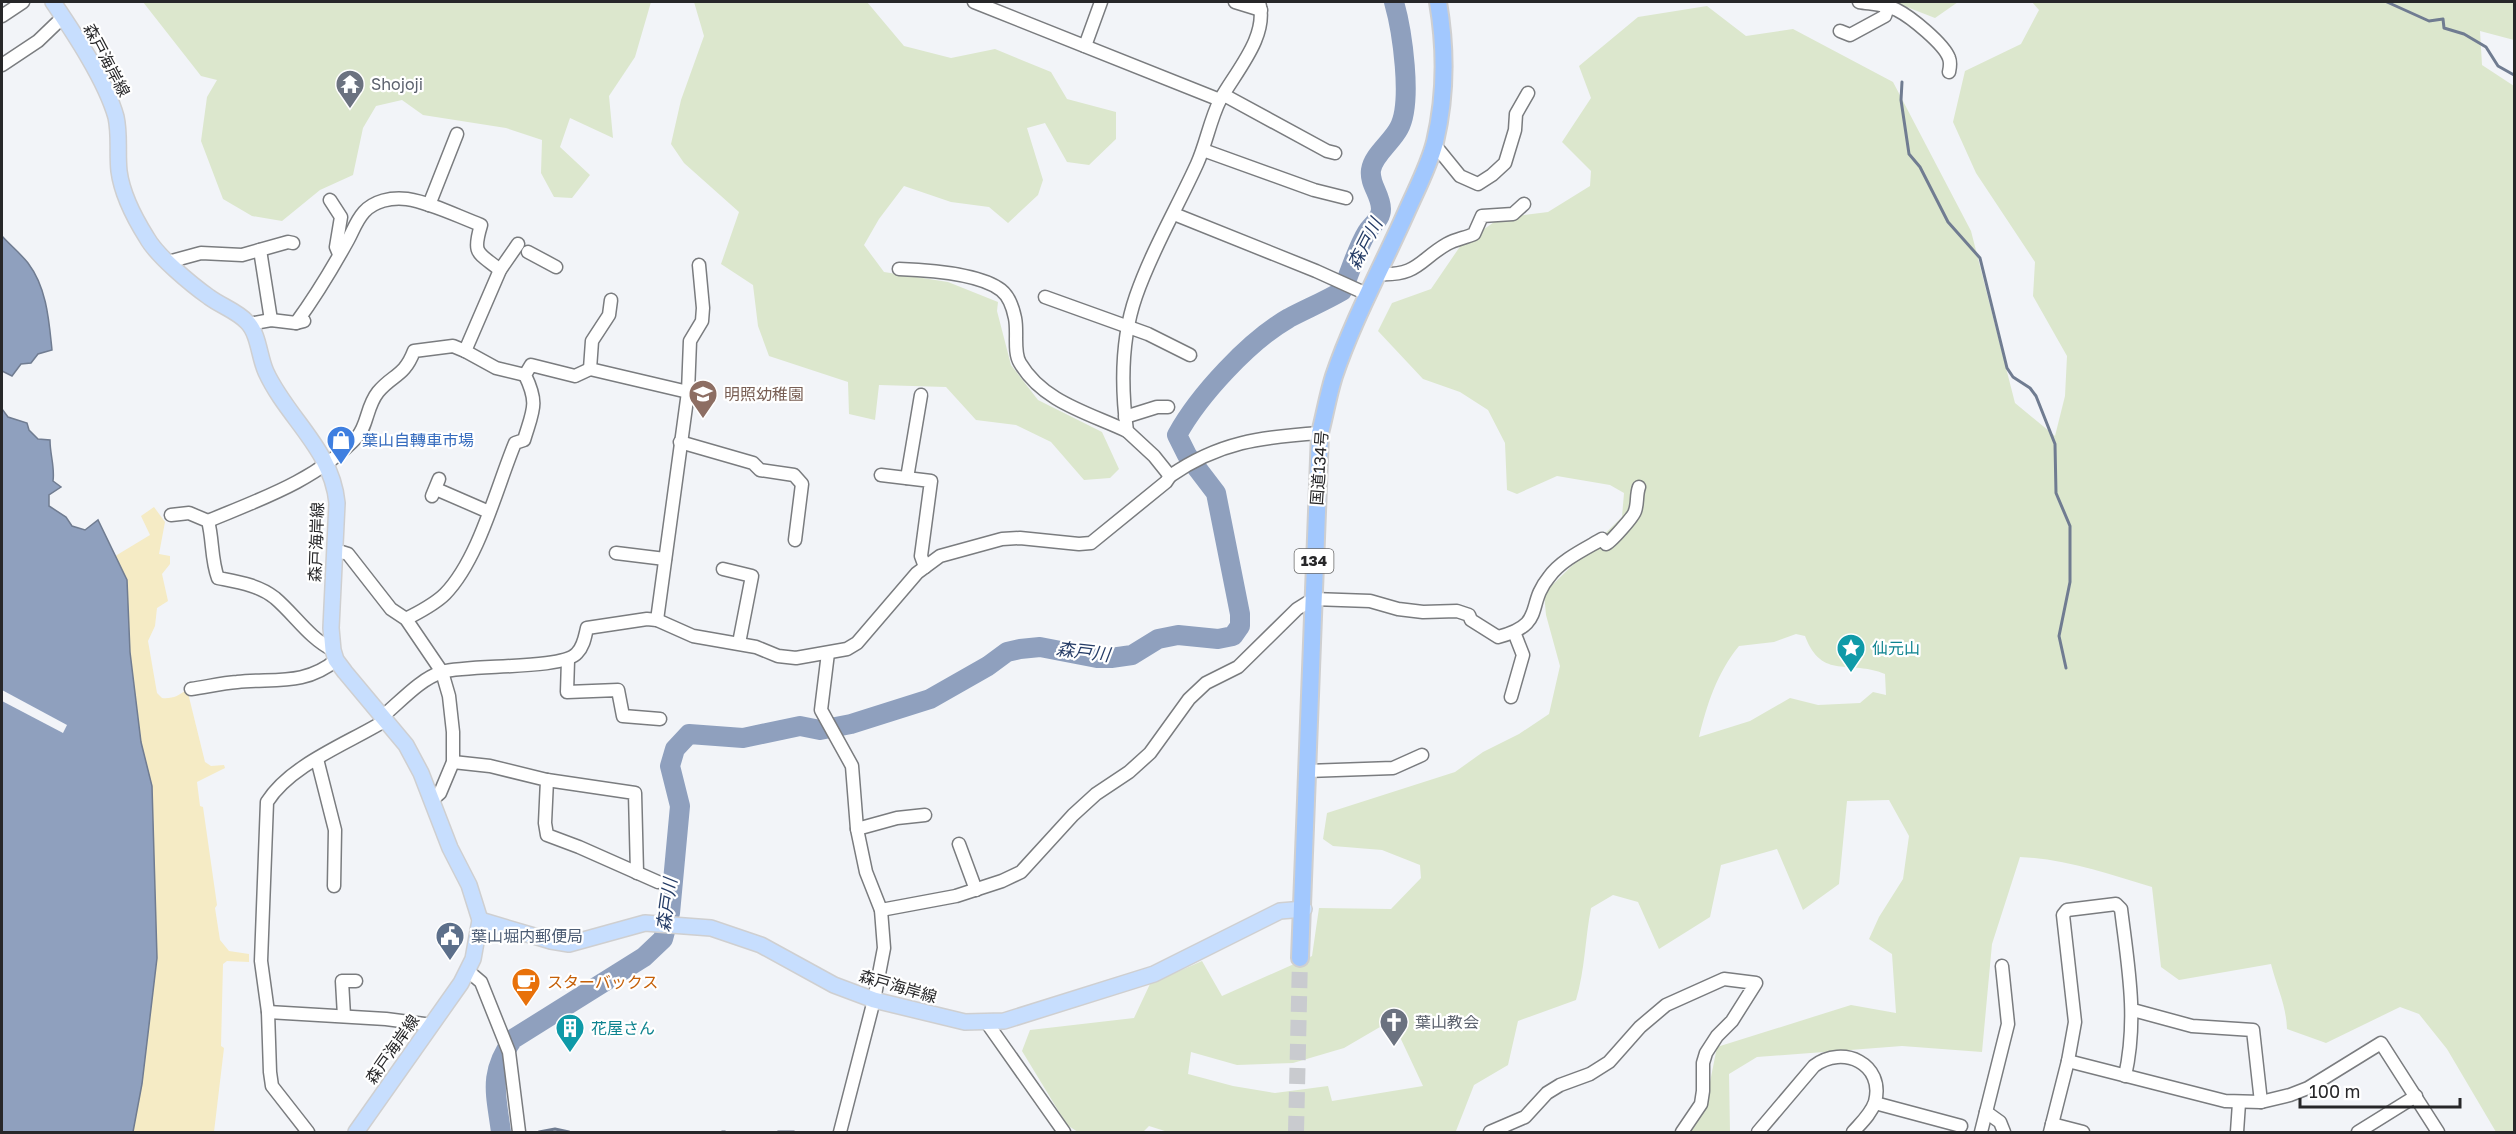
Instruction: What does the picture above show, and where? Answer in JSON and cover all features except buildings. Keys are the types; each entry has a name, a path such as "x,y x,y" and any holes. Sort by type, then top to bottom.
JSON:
{"highway":[{"name":"国道134号","path":"1300,958 1304,909 1320,433 1334,375 1422,177 1434,144 1443,95 1444,69 1443,33 1438,2"}],"main road":[{"name":"森戸海岸線","path":"53,2 93,67 116,117 120,171 130,205 153,247 208,297 241,316 249,324 266,372 304,427 325,464 336,494 331,628 335,655 406,745 432,800 450,848 469,885 480,920 476,948 468,971 356,1132"},
{"name":"森戸海岸線","path":"480,920 569,944 638,924 656,922 711,928 761,945 834,985 874,1000 965,1022 987,1023 1004,1021 1154,974 1280,911 1304,909"}],"street":[{"path":"2,16 23,2"},
{"path":"974,2 1222,98 1335,153"},
{"path":"1085,46 1101,2"},
{"path":"1127,431 1124,363 1128,327 1139,288 1203,150 1222,98 1254,42 1262,20 1260,6 1235,2"},
{"path":"1859,2 1888,7 1905,15 1947,52 1951,61 1949,72"},
{"path":"1840,32 1850,35 1885,16 1888,7"},
{"path":"2,65 38,40 63,17"},
{"path":"1434,144 1460,176 1478,184 1504,163 1515,130 1516,114 1528,93"},
{"path":"429,205 457,134"},
{"path":"1203,150 1314,190 1346,198"},
{"path":"339,253 364,212 375,203 389,199 405,199 429,205 481,225 475,244 477,251 500,270"},
{"path":"249,324 271,320 296,323 307,321 323,297 343,260 336,247 341,217 330,200"},
{"path":"1379,274 1418,268 1445,246 1474,234 1482,216 1513,214 1524,204"},
{"path":"1174,214 1369,295"},
{"path":"168,261 201,253 242,255 288,242 293,243"},
{"path":"465,351 500,270 518,244"},
{"path":"260,250 271,320"},
{"path":"528,252 556,267"},
{"path":"657,620 688,392 690,341 702,321 704,308 699,265"},
{"path":"899,269 944,271 980,280 1001,289 1010,300 1015,319 1018,361 1031,378 1072,408 1127,431 1154,456 1170,476"},
{"path":"1045,297 1148,334 1190,355"},
{"path":"590,369 592,341 609,315 611,300"},
{"path":"171,515 189,513 208,520 306,478 357,437 364,427 370,405 380,390 399,376 409,364 414,351 453,346 496,368 525,375 534,393 535,405 524,440 515,444 476,543 455,582 444,595 406,619"},
{"path":"525,375 531,365 575,376 590,369 688,392"},
{"path":"907,478 921,395"},
{"path":"1125,417 1157,407 1168,407"},
{"path":"308,1132 272,1086 268,1012 261,961 266,807 275,790 304,766 385,718 425,681 442,672 472,667 568,660 577,654 583,645 587,628 647,619 657,620 693,636 756,647 778,656 796,658 847,649 857,643 924,567 940,556 1002,538 1091,543 1166,482 1170,476 1198,457 1214,450 1279,436 1320,433"},
{"path":"680,441 753,463 760,470 795,475 802,484 795,540"},
{"path":"881,476 930,481 921,556 924,567"},
{"path":"881,910 956,896 1021,872 1072,814 1096,794 1129,772 1150,753 1189,699 1206,683 1238,667 1297,609 1313,599 1370,601 1398,609 1423,612 1457,611 1469,615 1471,620 1498,637 1527,625 1534,614 1542,586 1549,575 1602,538 1606,544 1613,540 1621,527 1635,513 1639,487"},
{"path":"436,488 489,512"},
{"path":"191,689 237,682 296,680 328,667 335,655 320,644 274,597 257,587 218,578 208,520"},
{"path":"335,550 348,554 391,609 406,619 442,672 449,696 453,732 453,762 440,793 432,800"},
{"path":"616,553 665,559"},
{"path":"723,570 752,576 739,643"},
{"path":"1511,697 1522,666 1523,655 1514,632"},
{"path":"828,653 820,700 822,714 852,766 857,828 866,872 881,910 884,948 874,1000 840,1132"},
{"path":"568,660 567,692 618,690 622,716 660,719"},
{"path":"1307,771 1393,768 1422,755"},
{"path":"317,759 335,830 334,886"},
{"path":"453,762 490,766 547,780 635,793 637,873"},
{"path":"547,780 545,823 547,835 658,882"},
{"path":"857,828 897,818 925,815"},
{"path":"959,844 976,890"},
{"path":"2083,1132 2051,1128 2075,1022 2062,915 2067,910 2116,904 2121,909 2133,1010 2131,1051 2125,1076"},
{"path":"1981,1132 2008,1024 2002,966"},
{"path":"468,971 481,982 504,1038 508,1051 519,1132"},
{"path":"1490,1132 1525,1117 1547,1093 1560,1085 1590,1074 1610,1062 1640,1027 1666,1005 1724,979 1756,984 1732,1021 1717,1036 1706,1053 1702,1063 1701,1104 1682,1132"},
{"path":"344,1016 342,981 356,981"},
{"path":"2133,1010 2192,1026 2253,1030 2261,1102"},
{"path":"268,1012 344,1016 432,1025"},
{"path":"987,1023 1064,1132"},
{"path":"2068,1061 2239,1102 2261,1102 2308,1088 2381,1043 2438,1132"},
{"path":"1758,1132 1814,1066 1823,1059 1836,1055 1850,1057 1863,1063 1875,1083 1875,1103 1853,1132"},
{"path":"2358,1132 2416,1096"},
{"path":"2237,1132 2239,1102"},
{"path":"1875,1103 1961,1126"},
{"path":"1986,1112 2000,1122 2004,1132"}],"green space":[{"path":"143,2 651,2 635,57 609,96 613,138 570,118 560,147 590,175 572,198 554,197 541,173 542,140 506,128 423,115 402,100 376,106 363,128 353,175 320,190 282,221 252,216 223,199 201,141 207,97 217,80 201,76"},
{"path":"694,2 867,2 904,46 951,58 995,49 1051,72 1067,99 1116,112 1116,139 1089,165 1067,162 1045,123 1027,128 1043,180 1038,195 1008,223 989,207 951,202 904,186 879,219 864,245 884,272 948,282 998,302 997,311 1011,365 1038,400 1102,432 1119,469 1110,478 1084,480 1051,442 1016,425 976,420 946,387 879,385 875,420 849,414 848,382 769,356 758,326 753,285 721,264 739,212 684,163 671,144 681,100 704,36"},
{"path":"1894,2 1958,2 1935,18"},
{"path":"2032,2 2514,2 2514,40 2480,31 2482,65 2514,86 2514,1132 2496,1132 2447,1049 2419,1014 2400,1007 2326,1043 2287,1029 2283,1004 2271,964 2179,980 2161,967 2152,887 2070,864 2020,857 1992,944 1982,1052 1902,1046 1757,1057 1729,1074 1730,1132 1690,1132 1707,1097 1717,1047 1851,1005 1896,1013 1892,954 1869,939 1879,917 1903,879 1909,836 1889,800 1847,801 1839,884 1803,910 1777,849 1721,865 1710,917 1659,949 1638,902 1613,895 1591,908 1576,1000 1518,1021 1508,1065 1474,1085 1456,1131 1168,1132 1149,1126 1143,1132 1078,1132 1067,1125 1022,1051 1030,1030 1134,1018 1150,984 1202,961 1222,996 1312,956 1319,908 1391,909 1421,878 1420,865 1382,850 1333,846 1323,839 1327,813 1455,772 1483,752 1519,734 1549,714 1560,666 1546,615 1544,593 1622,517 1624,493 1610,485 1557,476 1517,494 1507,490 1505,443 1488,410 1460,392 1423,379 1378,331 1392,303 1431,289 1461,245 1500,218 1548,212 1590,186 1591,171 1562,142 1591,98 1579,66 1638,17 1707,6 1746,36 1793,29 1893,82 1971,231 2015,403 2055,436 2065,396 2067,356 2033,296 2035,262 1976,173 1953,122 1965,71 2021,44 2039,10","holes":["1796,634 1805,636 1812,650 1820,659 1829,664 1885,674 1886,695 1873,692 1860,703 1818,705 1790,698 1750,721 1699,737 1714,689 1731,656 1739,646 1774,642","1380,1027 1399,1035 1423,1086 1332,1101 1328,1086 1275,1093 1233,1086 1188,1074 1191,1052 1237,1065 1293,1063 1344,1048"]}],"sand":[{"path":"154,507 165,522 159,554 170,556 170,564 162,574 168,601 157,608 155,626 148,641 157,693 162,698 169,698 187,689 205,762 211,766 224,765 225,768 197,782 200,806 203,807 220,940 229,951 249,954 249,962 227,961 223,964 221,1046 224,1048 214,1132 111,1132 107,561 150,535 141,516"}],"water":[{"path":"2,236 28,263 39,283 46,305 52,350 38,354 31,363 21,364 12,376 2,371"},
{"path":"2,409 8,417 27,423 29,430 38,439 50,440 53,481 61,487 49,495 49,506 66,517 72,526 85,530 98,520 127,580 130,652 141,742 152,786 157,958 142,1084 133,1132 2,1132"}],"pier":[{"path":"2,690 67,725 63,733 2,701"}],"waterway":[{"name":"森戸川","path":"501,1132 496,1095 497,1074 505,1051 513,1039 644,957 663,939 670,913 680,806 670,766 675,749 689,734 743,738 800,726 820,730 851,724 930,699 988,666 1007,652 1020,649 1040,647 1097,658 1111,658 1132,655 1158,639 1178,635 1218,639 1233,636 1240,626 1240,614 1216,493 1187,455 1177,435 1186,419 1212,386 1258,340 1289,318 1342,291 1363,238 1381,213 1371,175 1372,164 1396,133 1403,116 1405,66 1394,2"},
{"path":"2387,2 2429,21 2443,19 2444,28 2464,34 2486,47 2498,66 2514,75"},
{"path":"1902,82 1901,100 1909,154 1920,167 1948,222 1980,258 2007,368 2013,377 2030,388 2036,396 2055,444 2056,493 2070,526 2070,582 2059,636 2066,668"},
{"path":"539,1132 555,1129 569,1132"},
{"path":"778,1132 794,1132"}],"tunnel":[{"path":"1296,1132 1300,958"}],"place":[{"name":"Shojoji","path":"350,110"},
{"name":"明照幼稚園","path":"703,420"},
{"name":"葉山自轉車市場","path":"341,466"},
{"name":"仙元山","path":"1851,674"},
{"name":"葉山堀内郵便局","path":"450,962"},
{"name":"スターバックス","path":"526,1008"},
{"name":"葉山教会","path":"1394,1048"},
{"name":"花屋さん","path":"570,1054"}]}
